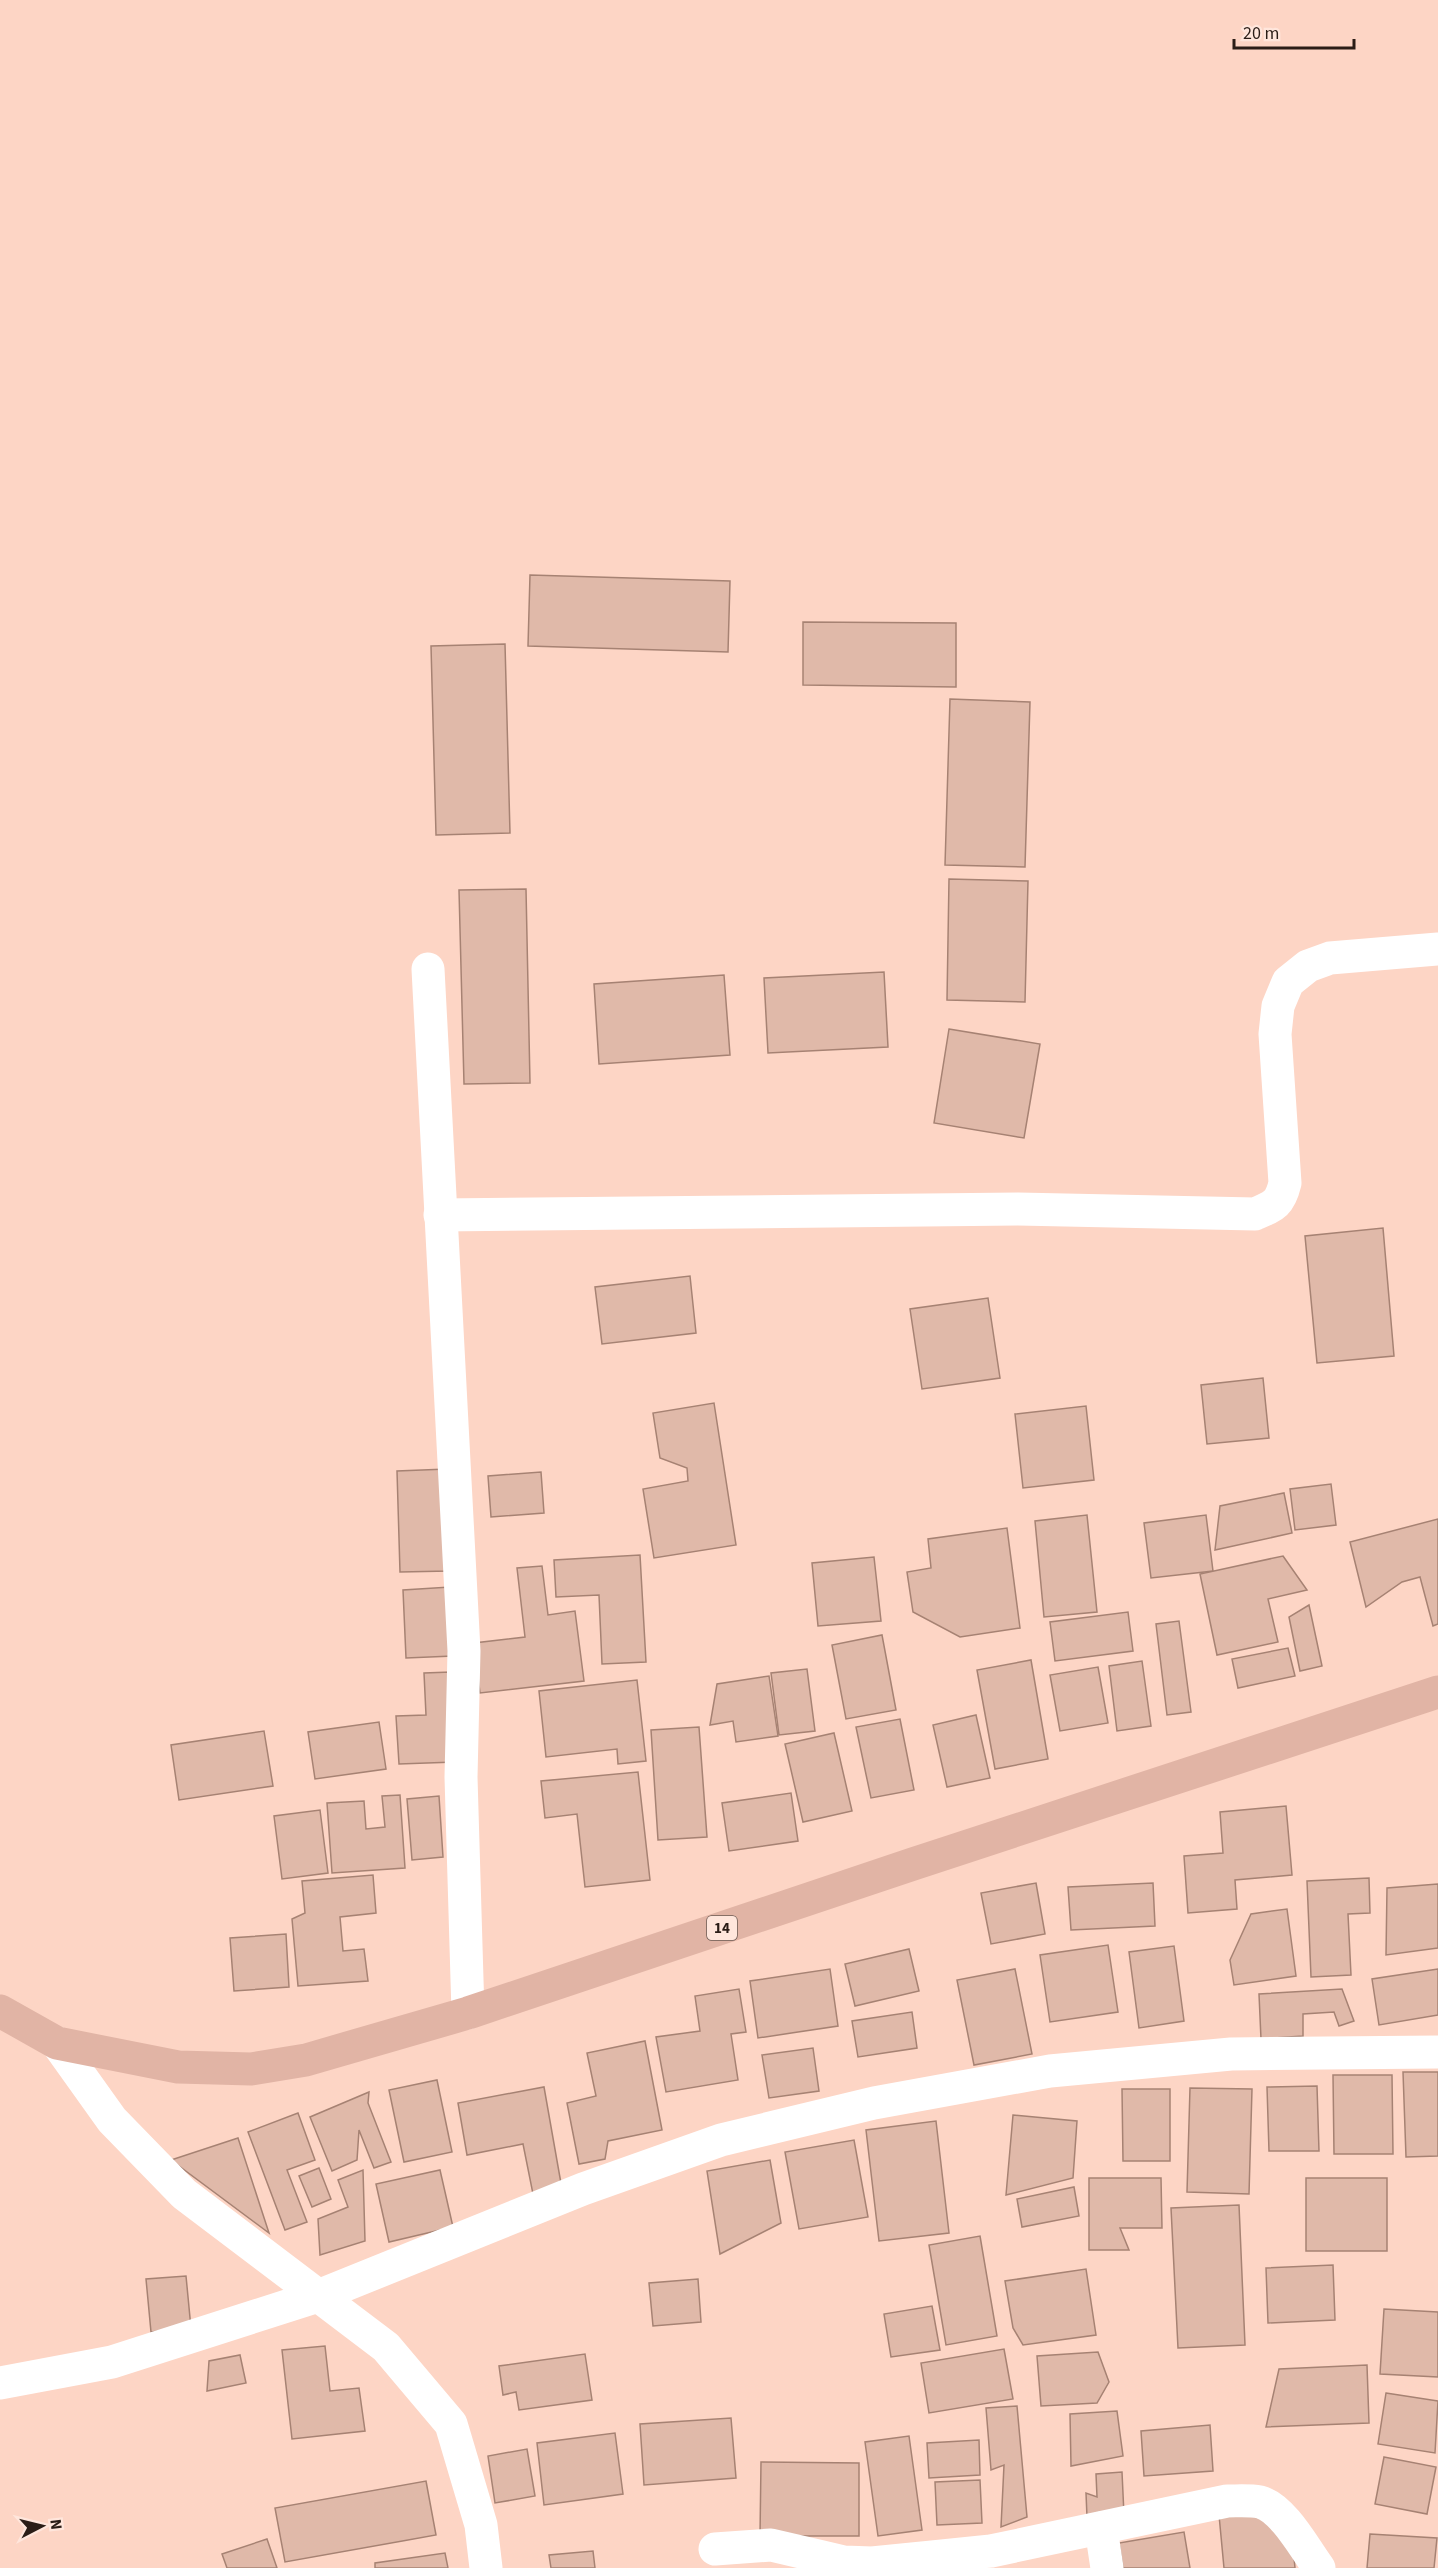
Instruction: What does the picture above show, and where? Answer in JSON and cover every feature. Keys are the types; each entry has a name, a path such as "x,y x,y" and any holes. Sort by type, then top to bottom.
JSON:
{"highway":[{"name":"14","path":"0,2011 57,2043 178,2067 251,2069 306,2060 468,2013 902,1867 1438,1692"}],"street":[{"path":"440,1215 1006,1209 1128,1209 1254,1214 1270,1208 1281,1198 1285,1183 1275,1034 1278,1006 1288,982 1308,966 1330,958 1438,949"},
{"path":"428,969 464,1651 461,1777 468,2013"},
{"path":"57,2043 112,2120 184,2194 386,2347 452,2424 481,2525 486,2568"},
{"path":"0,2383 112,2362 318,2296 583,2189 700,2148 874,2103 1050,2071 1230,2054 1438,2052"},
{"path":"715,2549 771,2545 844,2562 872,2563 991,2551 1227,2501 1262,2503 1278,2512 1319,2568"},
{"path":"1101,2529 1107,2568"}],"building":[{"path":"530,575 730,581 728,652 528,646"},
{"path":"803,622 956,623 956,687 803,685"},
{"path":"505,644 510,833 436,835 431,646"},
{"path":"950,699 1030,702 1025,867 945,865"},
{"path":"949,879 1028,881 1025,1002 947,1000"},
{"path":"526,889 530,1083 464,1084 459,890"},
{"path":"884,972 888,1047 768,1053 764,978"},
{"path":"724,975 730,1055 599,1064 594,984"},
{"path":"949,1029 1040,1044 1024,1138 934,1123"},
{"path":"1383,1228 1394,1356 1317,1363 1305,1236"},
{"path":"690,1276 696,1333 602,1344 595,1287"},
{"path":"988,1298 1000,1378 922,1389 910,1309"},
{"path":"1263,1378 1269,1438 1207,1444 1201,1385"},
{"path":"714,1403 736,1545 654,1558 643,1489 688,1481 687,1468 660,1458 653,1413"},
{"path":"1086,1406 1094,1480 1023,1488 1015,1414"},
{"path":"447,1469 449,1571 400,1572 397,1471"},
{"path":"541,1472 544,1513 491,1517 488,1476"},
{"path":"1331,1484 1336,1525 1295,1530 1290,1489"},
{"path":"1284,1493 1292,1533 1215,1550 1220,1506"},
{"path":"1087,1515 1097,1612 1044,1617 1035,1521"},
{"path":"1206,1515 1213,1571 1151,1578 1144,1523"},
{"path":"1438,1519 1438,1624 1433,1626 1420,1577 1402,1582 1366,1607 1350,1542"},
{"path":"1007,1528 1020,1628 960,1637 913,1612 907,1572 931,1568 928,1539"},
{"path":"640,1555 646,1662 602,1664 599,1595 556,1597 554,1560"},
{"path":"1283,1556 1307,1590 1268,1599 1278,1642 1217,1655 1200,1574"},
{"path":"874,1557 881,1621 818,1626 812,1563"},
{"path":"542,1566 548,1615 575,1611 584,1681 480,1693 474,1643 525,1637 517,1568"},
{"path":"450,1587 453,1656 406,1658 403,1590"},
{"path":"1309,1605 1322,1666 1300,1671 1289,1617"},
{"path":"1128,1612 1133,1651 1055,1661 1050,1622"},
{"path":"1179,1621 1191,1712 1167,1715 1156,1624"},
{"path":"882,1635 896,1710 846,1719 832,1645"},
{"path":"1288,1648 1295,1676 1238,1688 1232,1659"},
{"path":"1031,1660 1048,1759 995,1769 977,1670"},
{"path":"1142,1661 1151,1726 1117,1731 1109,1666"},
{"path":"1098,1667 1108,1723 1060,1731 1050,1675"},
{"path":"807,1669 815,1731 779,1735 771,1673"},
{"path":"451,1672 455,1762 399,1764 396,1716 426,1715 424,1673"},
{"path":"769,1676 778,1736 736,1742 733,1721 710,1725 717,1684"},
{"path":"637,1680 646,1761 618,1764 617,1749 546,1757 539,1691"},
{"path":"976,1715 990,1778 947,1787 933,1725"},
{"path":"900,1719 914,1790 871,1798 856,1727"},
{"path":"379,1722 386,1769 315,1779 308,1732"},
{"path":"699,1727 707,1837 658,1840 651,1730"},
{"path":"264,1731 273,1786 179,1800 171,1745"},
{"path":"834,1733 852,1811 803,1822 785,1744"},
{"path":"638,1772 650,1880 585,1887 577,1814 545,1818 541,1781"},
{"path":"791,1793 798,1841 729,1851 722,1803"},
{"path":"400,1795 405,1868 332,1873 327,1803 364,1801 366,1829 385,1827 382,1796"},
{"path":"439,1796 443,1857 412,1860 407,1799"},
{"path":"1286,1806 1292,1875 1235,1880 1237,1909 1188,1913 1184,1856 1223,1853 1220,1812"},
{"path":"320,1810 328,1873 282,1879 274,1816"},
{"path":"373,1875 376,1913 340,1917 343,1951 364,1949 368,1981 298,1986 292,1919 305,1913 302,1881"},
{"path":"1369,1878 1370,1913 1348,1914 1351,1975 1311,1977 1307,1881"},
{"path":"1036,1883 1045,1934 991,1944 981,1893"},
{"path":"1153,1883 1155,1926 1071,1930 1068,1887"},
{"path":"1438,1884 1438,1948 1386,1955 1387,1888"},
{"path":"1287,1909 1296,1976 1234,1985 1230,1960 1251,1914"},
{"path":"286,1934 289,1987 234,1991 230,1938"},
{"path":"1108,1945 1118,2012 1050,2022 1040,1955"},
{"path":"1174,1946 1184,2021 1139,2028 1129,1952"},
{"path":"909,1949 919,1991 855,2006 845,1964"},
{"path":"830,1969 838,2026 758,2038 750,1981"},
{"path":"1015,1969 1032,2054 974,2065 957,1980"},
{"path":"1438,1969 1438,2015 1379,2025 1372,1979"},
{"path":"739,1989 746,2032 731,2034 738,2080 666,2092 656,2037 700,2031 695,1996"},
{"path":"1342,1989 1354,2021 1339,2026 1334,2012 1303,2014 1303,2036 1261,2039 1259,1994"},
{"path":"912,2012 917,2048 858,2057 852,2021"},
{"path":"645,2041 662,2130 608,2141 605,2159 579,2164 567,2103 596,2096 587,2053"},
{"path":"813,2048 819,2091 769,2098 762,2055"},
{"path":"1403,2072 1438,2072 1438,2156 1406,2157"},
{"path":"1333,2075 1392,2075 1393,2154 1334,2154"},
{"path":"437,2080 452,2152 404,2162 389,2090"},
{"path":"1317,2086 1319,2151 1269,2151 1267,2087"},
{"path":"544,2087 562,2189 533,2194 523,2144 467,2155 458,2103"},
{"path":"1190,2088 1252,2089 1249,2194 1187,2192"},
{"path":"1122,2089 1170,2089 1170,2161 1123,2161"},
{"path":"369,2092 368,2103 391,2162 374,2168 359,2130 357,2160 332,2171 310,2117"},
{"path":"298,2113 315,2160 287,2170 307,2222 285,2230 248,2132"},
{"path":"1013,2115 1077,2121 1073,2178 1006,2195"},
{"path":"936,2121 949,2233 879,2241 866,2130"},
{"path":"238,2138 269,2233 171,2160"},
{"path":"854,2140 868,2217 799,2229 785,2152"},
{"path":"770,2160 781,2223 720,2254 707,2171"},
{"path":"319,2168 331,2199 312,2207 299,2176"},
{"path":"363,2170 365,2241 320,2255 318,2219 348,2207 338,2180"},
{"path":"440,2170 453,2227 389,2242 376,2184"},
{"path":"1089,2178 1161,2178 1162,2228 1120,2228 1129,2250 1089,2250"},
{"path":"1306,2178 1387,2178 1387,2251 1306,2251"},
{"path":"1074,2187 1079,2216 1022,2227 1017,2199"},
{"path":"1239,2205 1245,2345 1178,2348 1171,2208"},
{"path":"980,2236 997,2336 946,2345 929,2245"},
{"path":"1333,2265 1335,2320 1268,2323 1266,2268"},
{"path":"1086,2269 1096,2335 1023,2345 1013,2328 1005,2281"},
{"path":"186,2276 191,2328 151,2332 146,2279"},
{"path":"698,2279 701,2322 653,2326 649,2283"},
{"path":"932,2306 940,2350 891,2357 884,2314"},
{"path":"1384,2309 1438,2312 1438,2377 1380,2374"},
{"path":"325,2346 330,2391 359,2388 365,2431 292,2439 282,2350"},
{"path":"1004,2349 1013,2399 929,2413 921,2363"},
{"path":"1098,2352 1109,2382 1097,2403 1041,2406 1037,2356"},
{"path":"585,2354 592,2400 519,2410 516,2392 503,2395 499,2366"},
{"path":"240,2355 246,2383 207,2391 209,2361"},
{"path":"1367,2365 1369,2423 1266,2427 1279,2369"},
{"path":"1386,2393 1438,2401 1435,2453 1378,2444"},
{"path":"1017,2406 1027,2517 1001,2527 1004,2465 991,2470 986,2408"},
{"path":"1117,2411 1123,2456 1071,2466 1070,2414"},
{"path":"731,2418 736,2478 644,2485 640,2424"},
{"path":"1210,2425 1213,2471 1144,2476 1141,2431"},
{"path":"615,2433 623,2494 544,2505 537,2443"},
{"path":"909,2436 922,2530 878,2536 865,2442"},
{"path":"979,2440 980,2475 929,2478 927,2443"},
{"path":"527,2449 535,2496 495,2503 488,2456"},
{"path":"1384,2457 1436,2467 1427,2514 1375,2504"},
{"path":"761,2462 859,2463 859,2536 760,2536"},
{"path":"1122,2472 1124,2515 1087,2517 1086,2493 1097,2497 1096,2474"},
{"path":"980,2480 982,2523 937,2525 935,2482"},
{"path":"426,2481 436,2535 285,2562 275,2508"},
{"path":"1259,2511 1293,2547 1295,2568 1224,2568 1219,2515"},
{"path":"1184,2532 1190,2568 1123,2568 1119,2543"},
{"path":"1370,2534 1437,2538 1434,2568 1367,2568"},
{"path":"267,2539 277,2568 227,2568 222,2554"},
{"path":"593,2551 595,2568 551,2568 549,2555"},
{"path":"445,2553 448,2568 375,2568 375,2563"}]}
